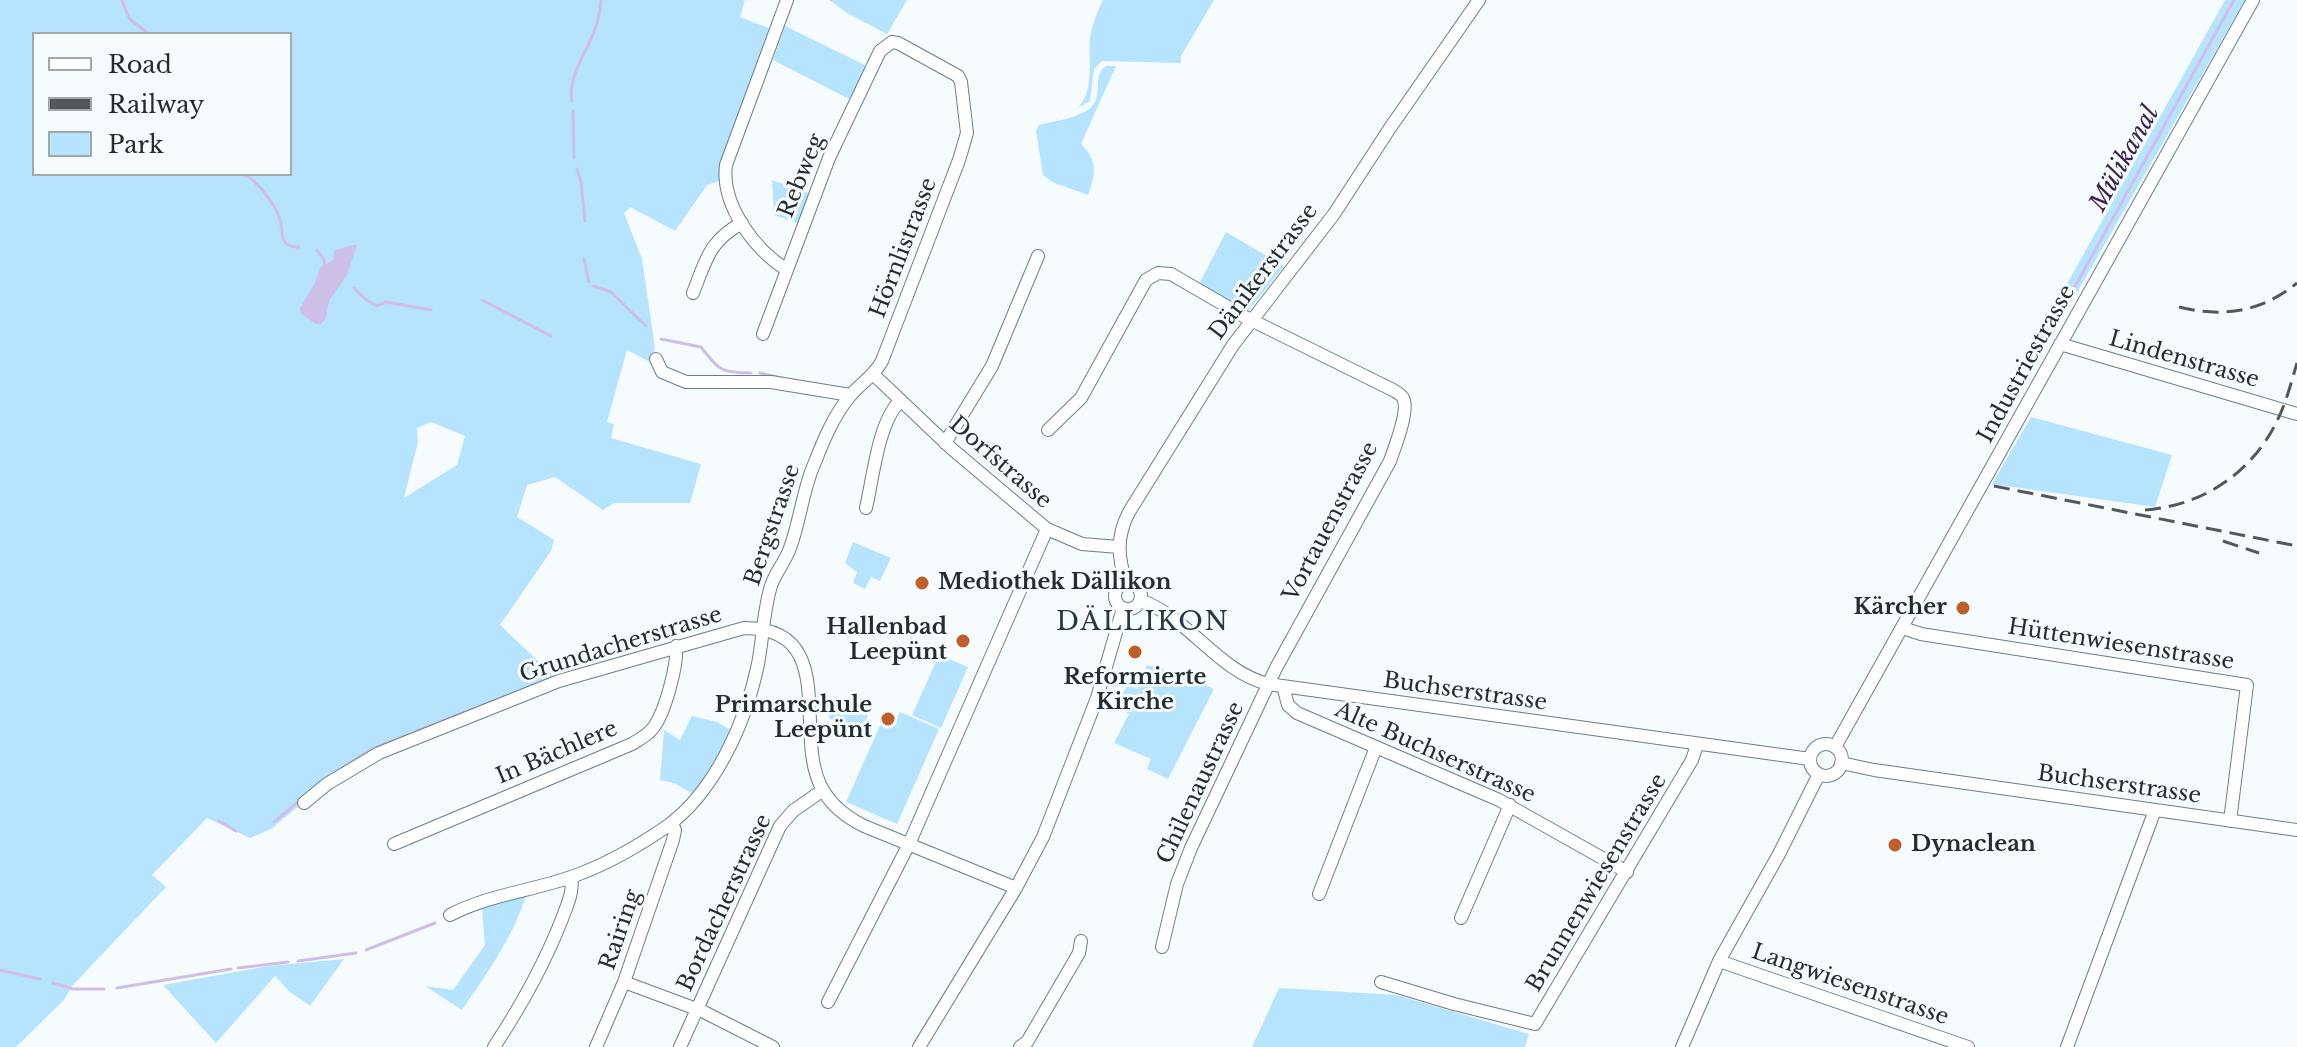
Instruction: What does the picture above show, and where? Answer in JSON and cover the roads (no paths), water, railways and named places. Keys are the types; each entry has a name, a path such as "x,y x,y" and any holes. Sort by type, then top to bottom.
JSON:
{"street":[{"path":"787,0 726,165 726,186 742,223 761,251 787,270"},
{"name":"Dänikerstrasse","path":"1126,583 1119,547 1121,531 1129,512 1233,345 1334,214 1398,115 1479,0"},
{"name":"Industriestrasse","path":"1835,747 2253,0"},
{"name":"Rebweg","path":"763,334 847,119 880,51 892,42 904,45 958,76 967,133"},
{"name":"Hörnlistrasse","path":"874,375 933,233 967,133"},
{"path":"693,293 719,238 742,223"},
{"path":"945,443 992,366 1038,256"},
{"path":"1048,430 1081,398 1149,276 1162,272 1171,274 1252,321"},
{"name":"Vortauenstrasse","path":"1252,321 1393,390 1405,402 1390,461 1268,684"},
{"name":"Lindenstrasse","path":"2060,344 2297,414"},
{"path":"656,359 662,372 686,382 771,382 850,395"},
{"name":"Bergstrasse","path":"450,915 482,901 571,877 632,849 672,823 695,799 719,766 742,722 759,662 771,585 791,546 811,474 833,423 850,395 874,375"},
{"name":"Dorfstrasse","path":"874,375 945,443 1047,529 1082,544 1119,547"},
{"path":"866,508 881,441 891,413 899,402"},
{"path":"828,1002 909,844 1047,529"},
{"path":"1126,583 1138,587 1140,600 1134,608 1123,608 1117,603 1115,594 1126,583"},
{"name":"Buchserstrasse","path":"1140,600 1163,611 1243,676 1268,684 1810,759"},
{"path":"919,1047 1016,888 1043,837 1097,698 1123,608"},
{"name":"Grundacherstrasse","path":"304,803 327,784 379,753 559,681 744,628 762,630"},
{"name":"Hüttenwiesenstrasse","path":"1903,628 1921,634 2247,685 2230,821"},
{"path":"762,630 788,641 802,658 808,674 811,753 823,790 854,821 1016,888"},
{"name":"In Bächlere","path":"394,844 632,744 650,732 662,710 677,657 676,646"},
{"name":"Chilenaustrasse","path":"1162,947 1183,866 1268,684"},
{"name":"Alte Buchserstrasse","path":"1283,686 1285,700 1291,710 1510,805 1627,872"},
{"name":"Brunnenwiesenstrasse","path":"1381,982 1535,1024 1627,872 1692,760 1697,745"},
{"path":"1818,746 1835,747 1841,763 1830,775 1819,774 1812,768 1810,759 1818,746"},
{"path":"1319,894 1376,747"},
{"name":"Buchserstrasse","path":"1841,763 2297,830"},
{"path":"1682,1047 1719,961 1819,774"},
{"name":"Bordacherstrasse","path":"680,1047 780,826 793,811 823,790"},
{"path":"1461,918 1510,805"},
{"path":"2067,1047 2155,810"},
{"name":"Rairing","path":"596,1047 624,982 673,840 675,830 672,823"},
{"path":"494,1047 520,1008 547,957 572,893 571,877"},
{"path":"1020,1047 1027,1042 1075,959 1081,941"},
{"name":"Langwiesenstrasse","path":"1719,961 1968,1047"},
{"path":"624,982 697,1009 766,1045"}],"waterway":[{"path":"122,0 132,21 146,32"},
{"path":"572,101 572,83 595,28 601,0"},
{"name":"Mülikanal","path":"2048,335 2234,0"},
{"path":"573,111 574,158"},
{"path":"577,169 585,221"},
{"path":"247,176 274,206 284,242 299,247"},
{"path":"317,250 329,267"},
{"path":"584,259 589,282"},
{"path":"593,286 611,292 646,326"},
{"path":"354,288 377,306 386,302 431,310"},
{"path":"482,300 551,336"},
{"path":"661,339 701,347 722,369 751,373"},
{"path":"760,373 781,378"},
{"path":"417,731 496,700"},
{"path":"330,776 370,750 407,735"},
{"path":"274,822 299,801"},
{"path":"219,821 236,831"},
{"path":"366,950 435,923"},
{"path":"298,961 356,953"},
{"path":"238,968 288,962"},
{"path":"117,988 231,969"},
{"path":"0,970 40,979"},
{"path":"53,983 73,989 104,989"}],"railway":[{"path":"2179,307 2211,312 2241,310 2270,301 2297,283"},
{"path":"2145,510 2186,502 2223,484 2239,471 2254,456 2277,421 2297,363"},
{"path":"1994,486 2297,546"},
{"path":"2223,541 2259,553"}],"place":[{"name":"Mediothek Dällikon","path":"922,583"},
{"name":"Kärcher","path":"1963,608"},
{"name":"Hallenbad Leepünt","path":"963,641"},
{"name":"Reformierte Kirche","path":"1135,652"},
{"name":"Primarschule Leepünt","path":"888,719"},
{"name":"Dynaclean","path":"1895,845"}],"district":[{"name":"DÄLLIKON","path":"1143,623"}]}
